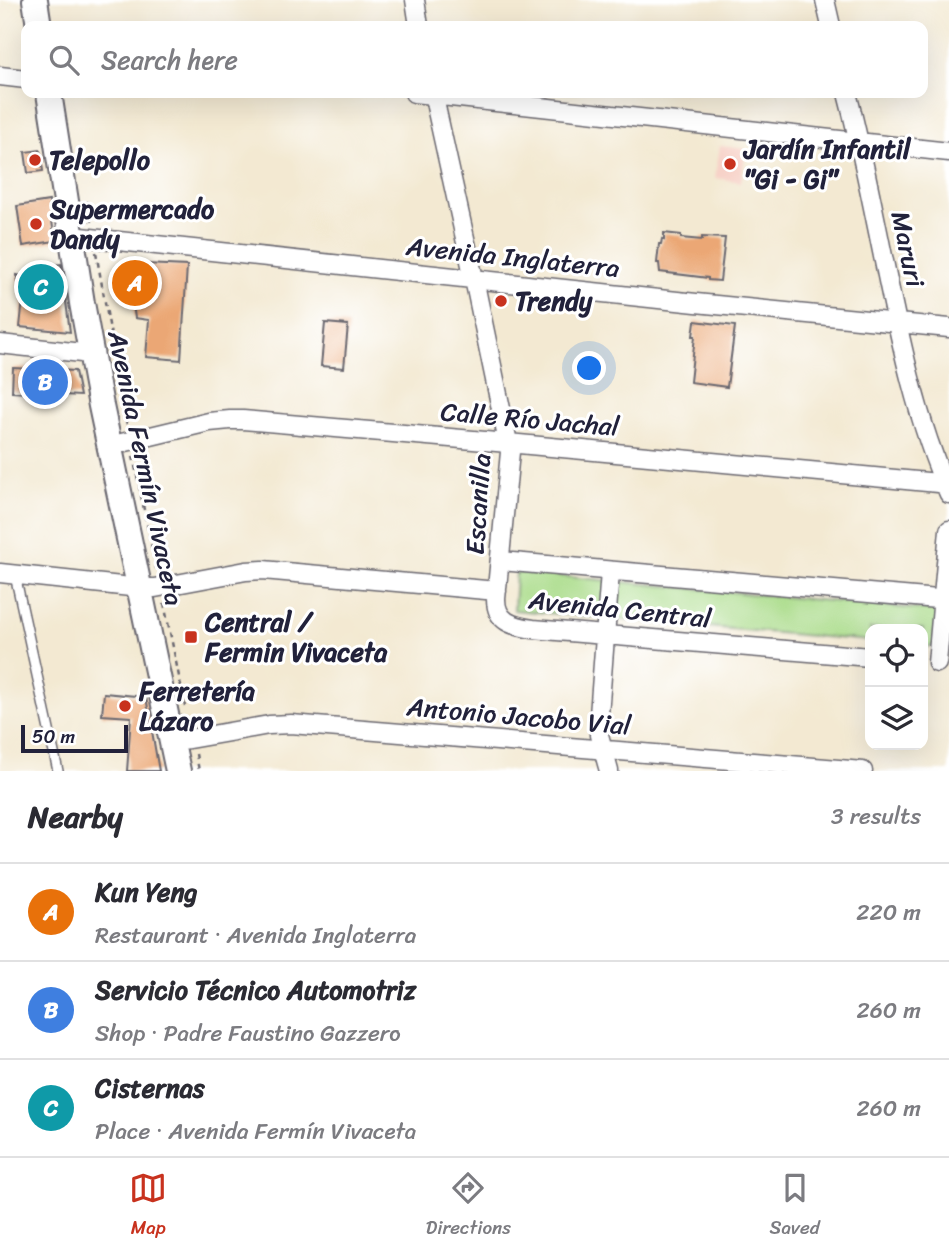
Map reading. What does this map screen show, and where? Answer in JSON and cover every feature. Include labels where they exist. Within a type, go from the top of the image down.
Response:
[{"type":"main road","points":[[35,0],[38,21]]},
{"type":"main road","name":"Avenida Fermín Vivaceta","points":[[50,98],[91,354],[178,771]]},
{"type":"street","points":[[415,0],[418,21]]},
{"type":"street","points":[[825,0],[830,21]]},
{"type":"street","points":[[0,76],[21,78]]},
{"type":"street","name":"Escanilla","points":[[434,98],[508,443],[510,461],[497,591]]},
{"type":"street","points":[[469,98],[949,152]]},
{"type":"street","name":"Maruri","points":[[849,98],[919,413],[948,487]]},
{"type":"street","name":"Avenida Inglaterra","points":[[72,236],[949,328]]},
{"type":"street","points":[[0,344],[91,354]]},
{"type":"street","name":"Calle Río Jachal","points":[[109,446],[209,422],[230,420],[508,443],[948,487]]},
{"type":"street","points":[[936,663],[946,600],[949,530]]},
{"type":"street","name":"Avenida Central","points":[[500,561],[946,600]]},
{"type":"street","name":"Avenida Central","points":[[8,574],[155,589],[263,570],[497,591],[498,613],[516,626],[865,657]]},
{"type":"street","points":[[609,771],[599,735],[599,715],[610,572]]},
{"type":"street","name":"Antonio Jacobo Vial","points":[[172,742],[270,725],[291,724],[863,771]]},
{"type":"lane","points":[[8,574],[58,771]]},
{"type":"shaded area","name":"Jardín Infantil \"Gi - Gi\"","points":[[720,146],[746,149],[741,182],[715,178]]},
{"type":"green space","points":[[516,572],[949,612],[949,648],[928,646],[928,624],[865,624],[865,641],[514,610]]},
{"type":"building","points":[[40,150],[43,171],[28,173],[25,152]]},
{"type":"building","name":"Supermercado Dandy","points":[[49,201],[55,241],[23,246],[17,206]]},
{"type":"building","points":[[664,233],[702,240],[702,237],[725,238],[720,281],[660,272],[657,263],[659,244],[664,240]]},
{"type":"building","points":[[123,263],[187,266],[181,360],[146,357],[149,320],[135,318],[132,298],[121,297],[117,269]]},
{"type":"building","points":[[61,264],[70,332],[20,327],[24,290],[19,289],[17,275],[37,279],[36,267]]},
{"type":"building","points":[[695,321],[735,326],[727,387],[690,382]]},
{"type":"building","points":[[325,323],[348,325],[344,368],[321,366]]},
{"type":"building","points":[[13,368],[75,371],[80,396],[12,392]]},
{"type":"building","points":[[104,693],[146,697],[159,771],[127,771],[131,717],[102,715]]},
{"type":"place","name":"Telepollo","points":[[35,160]]},
{"type":"place","name":"Jardín Infantil \"Gi - Gi\"","points":[[730,164]]},
{"type":"place","name":"Supermercado Dandy","points":[[36,224]]},
{"type":"place","name":"Kun Yeng","points":[[135,283]]},
{"type":"place","name":"Cisternas","points":[[41,287]]},
{"type":"place","name":"Trendy","points":[[501,301]]},
{"type":"place","name":"Servicio Técnico Automotriz","points":[[45,382]]},
{"type":"place","name":"Central / Fermin Vivaceta","points":[[191,637]]},
{"type":"place","name":"Ferretería Lázaro","points":[[125,706]]}]
